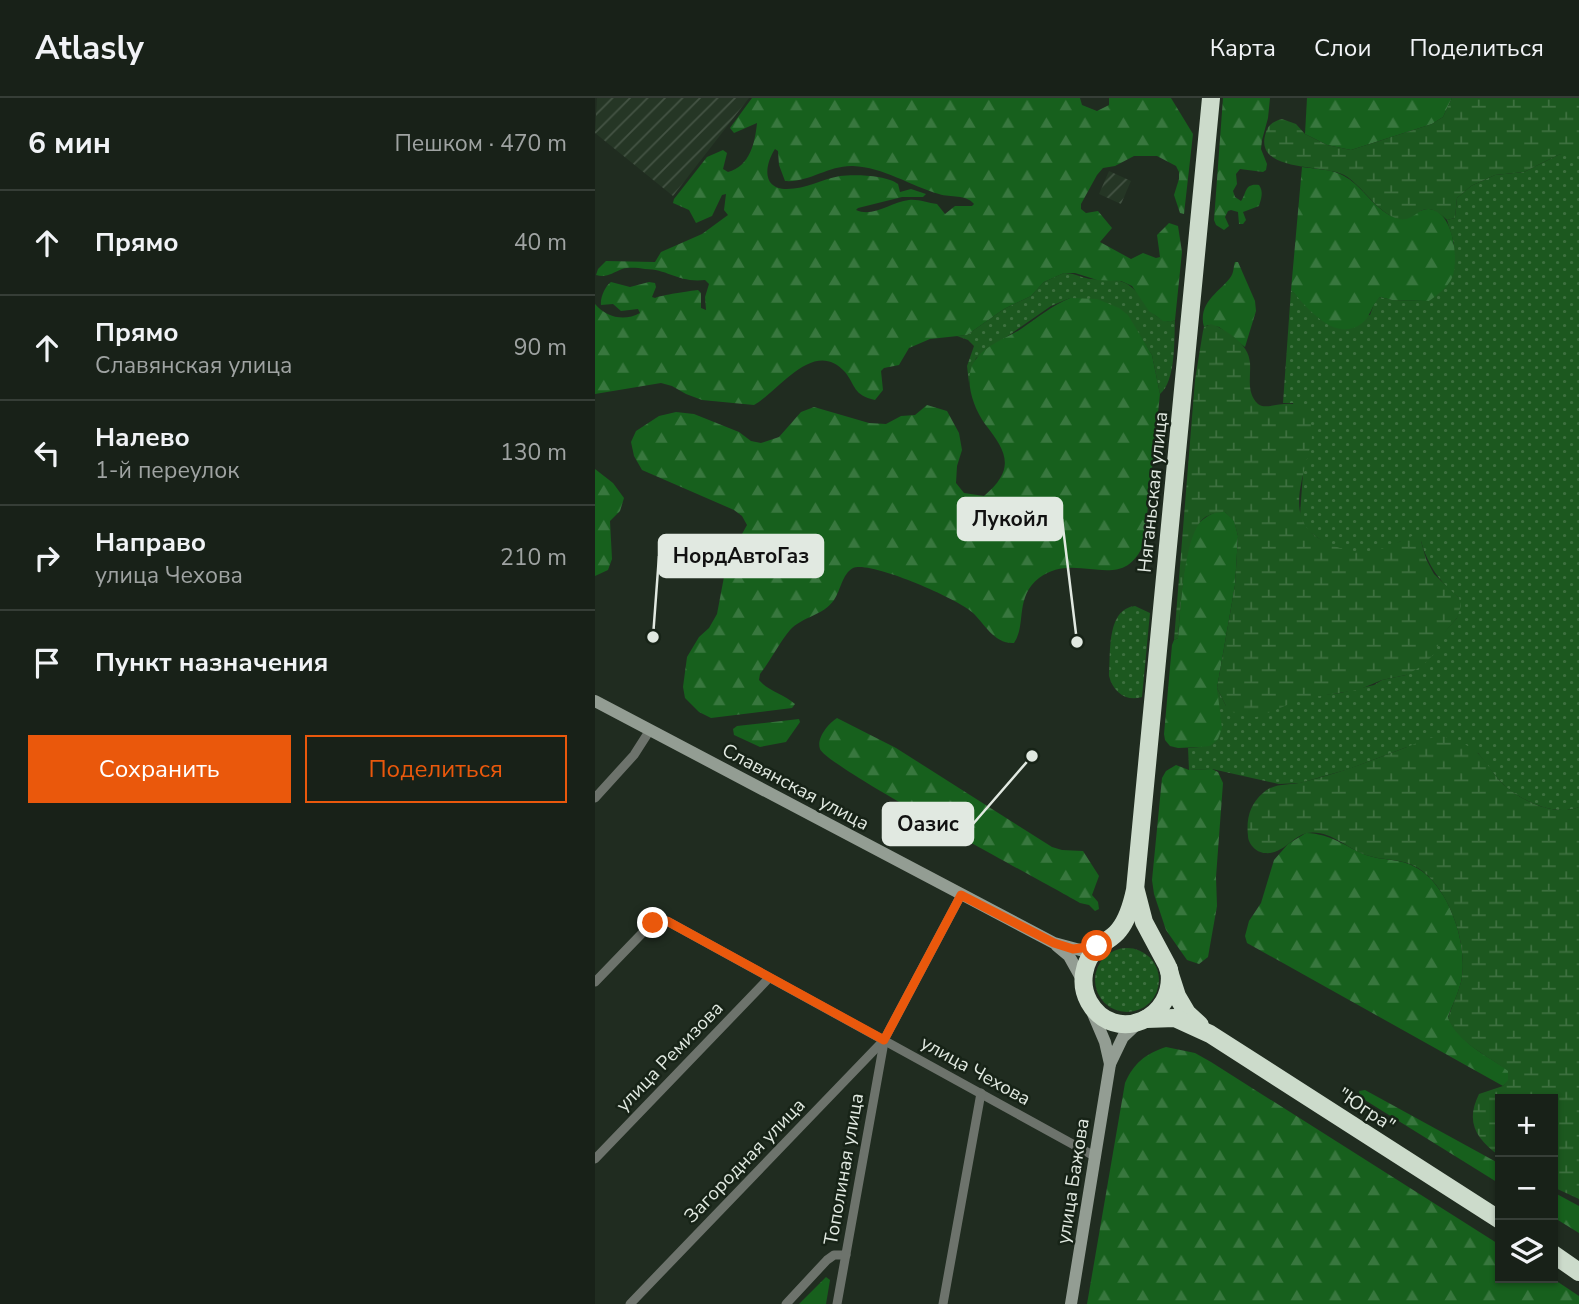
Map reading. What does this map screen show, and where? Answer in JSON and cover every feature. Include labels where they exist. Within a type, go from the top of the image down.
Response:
[{"type":"highway","name":"Няганьская улица","points":[[1135,890],[1210,98]]},
{"type":"highway","points":[[1135,890],[1123,924],[1087,961],[1084,989],[1094,1010],[1108,1020],[1124,1024],[1175,1018],[1210,1034]]},
{"type":"highway","points":[[1135,890],[1144,922],[1169,969],[1182,1005],[1210,1034]]},
{"type":"highway","points":[[1104,943],[1120,937],[1134,938],[1148,943],[1159,952]]},
{"type":"highway","points":[[1143,1020],[1158,1011],[1166,999],[1170,984],[1169,969]]},
{"type":"highway","name":"\"Югра\"","points":[[1210,1034],[1495,1217]]},
{"type":"highway","points":[[1558,1258],[1579,1272]]},
{"type":"street","name":"Славянская улица","points":[[595,701],[1054,943]]},
{"type":"street","points":[[595,798],[634,755],[650,730]]},
{"type":"street","points":[[884,1040],[961,895]]},
{"type":"street","name":"улица Чехова","points":[[595,982],[653,923],[659,919],[667,921],[1096,1157]]},
{"type":"street","points":[[1054,943],[1080,950],[1104,943]]},
{"type":"street","points":[[1054,943],[1069,956],[1105,1041],[1110,1065]]},
{"type":"street","name":"улица Ремизова","points":[[595,1159],[769,978]]},
{"type":"street","points":[[1110,1065],[1123,1037],[1143,1020]]},
{"type":"street","name":"Тополиная улица","points":[[837,1304],[884,1040]]},
{"type":"street","name":"Загородная улица","points":[[630,1304],[884,1040]]},
{"type":"street","name":"улица Бажова","points":[[1071,1304],[1110,1065]]},
{"type":"street","points":[[943,1304],[981,1093]]},
{"type":"street","points":[[786,1304],[834,1255],[846,1255]]},
{"type":"shaded area","points":[[597,98],[749,98],[673,196],[595,133]]},
{"type":"shaded area","points":[[1109,171],[1131,181],[1121,204],[1099,194]]},
{"type":"green space","points":[[752,98],[1080,98],[1082,105],[1097,111],[1109,105],[1109,98],[1171,98],[1193,134],[1184,214],[1180,213],[1174,195],[1179,172],[1176,166],[1157,156],[1134,156],[1115,166],[1103,168],[1081,204],[1081,209],[1086,213],[1098,211],[1112,228],[1100,242],[1131,259],[1143,253],[1160,257],[1157,235],[1169,223],[1178,226],[1182,252],[1175,320],[1163,321],[1149,311],[1132,286],[1121,281],[1097,280],[1075,273],[1064,273],[1044,282],[1031,296],[1004,309],[967,335],[930,339],[909,348],[899,365],[881,371],[883,390],[875,400],[859,393],[845,372],[833,363],[821,360],[797,370],[754,405],[702,400],[661,383],[595,394],[595,304],[616,317],[640,313],[638,309],[621,311],[613,304],[601,305],[603,292],[611,282],[630,287],[655,283],[652,297],[655,298],[698,290],[701,293],[701,308],[706,310],[705,297],[709,284],[705,280],[687,280],[660,271],[633,268],[596,275],[606,261],[655,262],[661,252],[702,234],[728,215],[724,210],[726,194],[722,195],[712,216],[696,223],[689,210],[673,203],[707,157],[723,150],[727,153],[723,169],[728,172],[742,165],[753,146],[757,123],[734,133],[730,128]],"holes":[[[775,149],[778,151],[779,165],[785,181],[802,179],[844,166],[864,167],[886,173],[928,191],[963,197],[974,204],[955,206],[945,214],[937,204],[909,200],[875,211],[862,212],[856,210],[902,197],[923,197],[926,194],[911,189],[900,192],[898,184],[893,181],[862,175],[840,176],[794,189],[779,188],[773,185],[768,175],[769,162]]]},
{"type":"green space","points":[[1223,98],[1270,98],[1261,149],[1267,164],[1266,170],[1263,172],[1240,169],[1236,174],[1237,184],[1233,191],[1235,197],[1241,201],[1248,187],[1259,185],[1262,193],[1259,206],[1243,212],[1246,220],[1243,224],[1239,224],[1238,212],[1228,211],[1225,217],[1229,226],[1224,230],[1216,225],[1214,220]]},
{"type":"green space","points":[[1307,98],[1452,98],[1443,117],[1432,124],[1351,150],[1327,145],[1305,134]]},
{"type":"green space","points":[[1452,98],[1579,98],[1579,152],[1558,155],[1524,172],[1495,175],[1471,186],[1457,198],[1455,218],[1447,220],[1431,209],[1425,209],[1406,219],[1399,219],[1385,212],[1344,175],[1279,161],[1269,154],[1264,145],[1269,127],[1282,119],[1296,124],[1305,134],[1327,145],[1351,150],[1432,124],[1443,117]]},
{"type":"green space","points":[[1579,152],[1579,807],[1570,810],[1549,809],[1518,796],[1502,783],[1478,753],[1407,747],[1349,769],[1300,783],[1279,784],[1212,769],[1189,770],[1188,748],[1200,747],[1221,720],[1217,688],[1226,706],[1340,693],[1374,685],[1382,680],[1406,675],[1457,618],[1459,598],[1435,573],[1421,541],[1401,541],[1385,550],[1370,553],[1347,552],[1325,543],[1303,527],[1300,515],[1303,473],[1293,403],[1283,403],[1291,290],[1321,320],[1370,315],[1375,301],[1380,297],[1429,301],[1452,278],[1454,243],[1447,220],[1455,218],[1457,198],[1471,186],[1495,175],[1524,172],[1558,155]]},
{"type":"green space","points":[[1302,167],[1344,176],[1389,215],[1402,218],[1428,209],[1441,214],[1450,230],[1455,251],[1454,270],[1448,285],[1429,301],[1380,297],[1364,321],[1351,329],[1331,326],[1313,313],[1291,290]]},
{"type":"green space","points":[[1235,262],[1238,262],[1255,301],[1256,311],[1245,347],[1219,327],[1204,327],[1203,319],[1206,305],[1231,276]]},
{"type":"green space","points":[[1064,273],[1125,283],[1157,317],[1171,322],[1175,320],[1172,370],[1160,394],[1152,355],[1140,336],[1070,298],[1051,306],[976,358],[969,383],[967,366],[974,346],[968,340],[957,336],[967,335],[1004,309],[1031,296],[1044,282]]},
{"type":"green space","points":[[1070,298],[1097,299],[1119,308],[1128,315],[1152,355],[1160,394],[1144,543],[1135,559],[1124,567],[1111,570],[1069,568],[1054,570],[1039,578],[1026,594],[1020,628],[1014,643],[995,637],[972,612],[933,590],[877,570],[853,568],[846,574],[829,605],[790,630],[760,674],[759,680],[763,684],[795,704],[792,708],[711,718],[699,712],[685,698],[683,687],[687,657],[717,614],[727,561],[747,525],[742,516],[734,510],[642,470],[634,456],[631,442],[636,431],[659,416],[676,412],[694,414],[739,432],[751,441],[761,443],[779,437],[801,412],[814,407],[869,423],[886,424],[901,416],[915,415],[927,405],[947,411],[959,433],[962,450],[956,483],[964,493],[984,496],[1001,477],[1005,460],[999,443],[973,401],[970,383],[972,366],[980,354],[991,346]]},
{"type":"green space","points":[[1211,324],[1230,334],[1246,350],[1250,363],[1250,390],[1258,404],[1295,404],[1303,408],[1308,416],[1312,435],[1301,483],[1299,508],[1308,529],[1332,545],[1364,552],[1382,549],[1412,536],[1421,541],[1434,574],[1459,598],[1461,606],[1457,618],[1445,632],[1433,655],[1422,666],[1406,675],[1382,680],[1358,690],[1301,699],[1261,716],[1251,718],[1232,712],[1217,688],[1235,585],[1238,536],[1234,521],[1225,512],[1204,518],[1191,540],[1184,575],[1178,638],[1174,640],[1195,380],[1204,327]]},
{"type":"green space","points":[[595,469],[613,483],[624,498],[620,511],[610,521],[612,559],[608,570],[595,576]]},
{"type":"green space","points":[[1216,512],[1225,512],[1234,520],[1238,536],[1235,585],[1217,688],[1222,728],[1218,739],[1210,746],[1178,748],[1170,746],[1164,734],[1172,645],[1178,638],[1183,582],[1191,540],[1199,523]]},
{"type":"green space","points":[[1135,606],[1150,613],[1142,697],[1131,698],[1117,691],[1109,676],[1110,645],[1119,615]]},
{"type":"green space","points":[[837,718],[896,748],[1052,847],[1083,851],[1099,876],[1092,895],[1098,902],[1099,909],[1095,911],[1089,905],[1080,903],[985,850],[832,760],[819,745],[824,731]]},
{"type":"green space","points":[[799,719],[800,722],[786,742],[760,747],[734,735],[733,729],[737,726]]},
{"type":"green space","points":[[1439,735],[1474,750],[1503,784],[1519,796],[1549,809],[1570,810],[1579,807],[1579,1199],[1558,1189],[1558,1094],[1495,1094],[1495,1152],[1475,1129],[1473,1113],[1479,1094],[1503,1086],[1508,1080],[1508,1071],[1466,1042],[1448,1018],[1461,982],[1462,952],[1455,919],[1439,889],[1429,877],[1412,865],[1366,855],[1323,834],[1307,833],[1271,853],[1256,850],[1248,839],[1250,812],[1259,797],[1268,790],[1338,772]]},
{"type":"green space","points":[[1176,765],[1189,770],[1212,769],[1218,772],[1223,783],[1216,877],[1217,906],[1208,957],[1199,964],[1187,960],[1166,930],[1152,880],[1162,778],[1166,771]]},
{"type":"green space","points":[[1306,833],[1331,838],[1372,857],[1411,865],[1429,877],[1439,889],[1454,919],[1462,952],[1461,982],[1448,1017],[1466,1041],[1508,1070],[1509,1080],[1503,1086],[1247,943],[1245,936],[1249,921],[1261,903],[1274,860],[1288,844]]},
{"type":"green space","points":[[1127,948],[1145,954],[1153,962],[1159,980],[1153,998],[1145,1006],[1127,1012],[1109,1006],[1101,998],[1095,980],[1101,962],[1109,954]]},
{"type":"green space","points":[[1166,1047],[1195,1053],[1495,1242],[1495,1283],[1558,1282],[1579,1296],[1579,1304],[1087,1304],[1125,1083],[1141,1060]]},
{"type":"green space","points":[[1365,1090],[1495,1161],[1495,1181],[1360,1097],[1359,1091]]},
{"type":"green space","points":[[1558,1195],[1579,1206],[1579,1233],[1558,1220]]},
{"type":"green space","points":[[826,1277],[830,1280],[826,1304],[799,1304]]},
{"type":"place","name":"НордАвтоГаз","points":[[653,637]]},
{"type":"place","name":"Лукойл","points":[[1077,642]]},
{"type":"place","name":"Оазис","points":[[1032,756]]},
{"type":"route","points":[[653,923],[659,919],[667,921],[884,1040],[961,895],[1054,943],[1073,949],[1097,946]]}]
